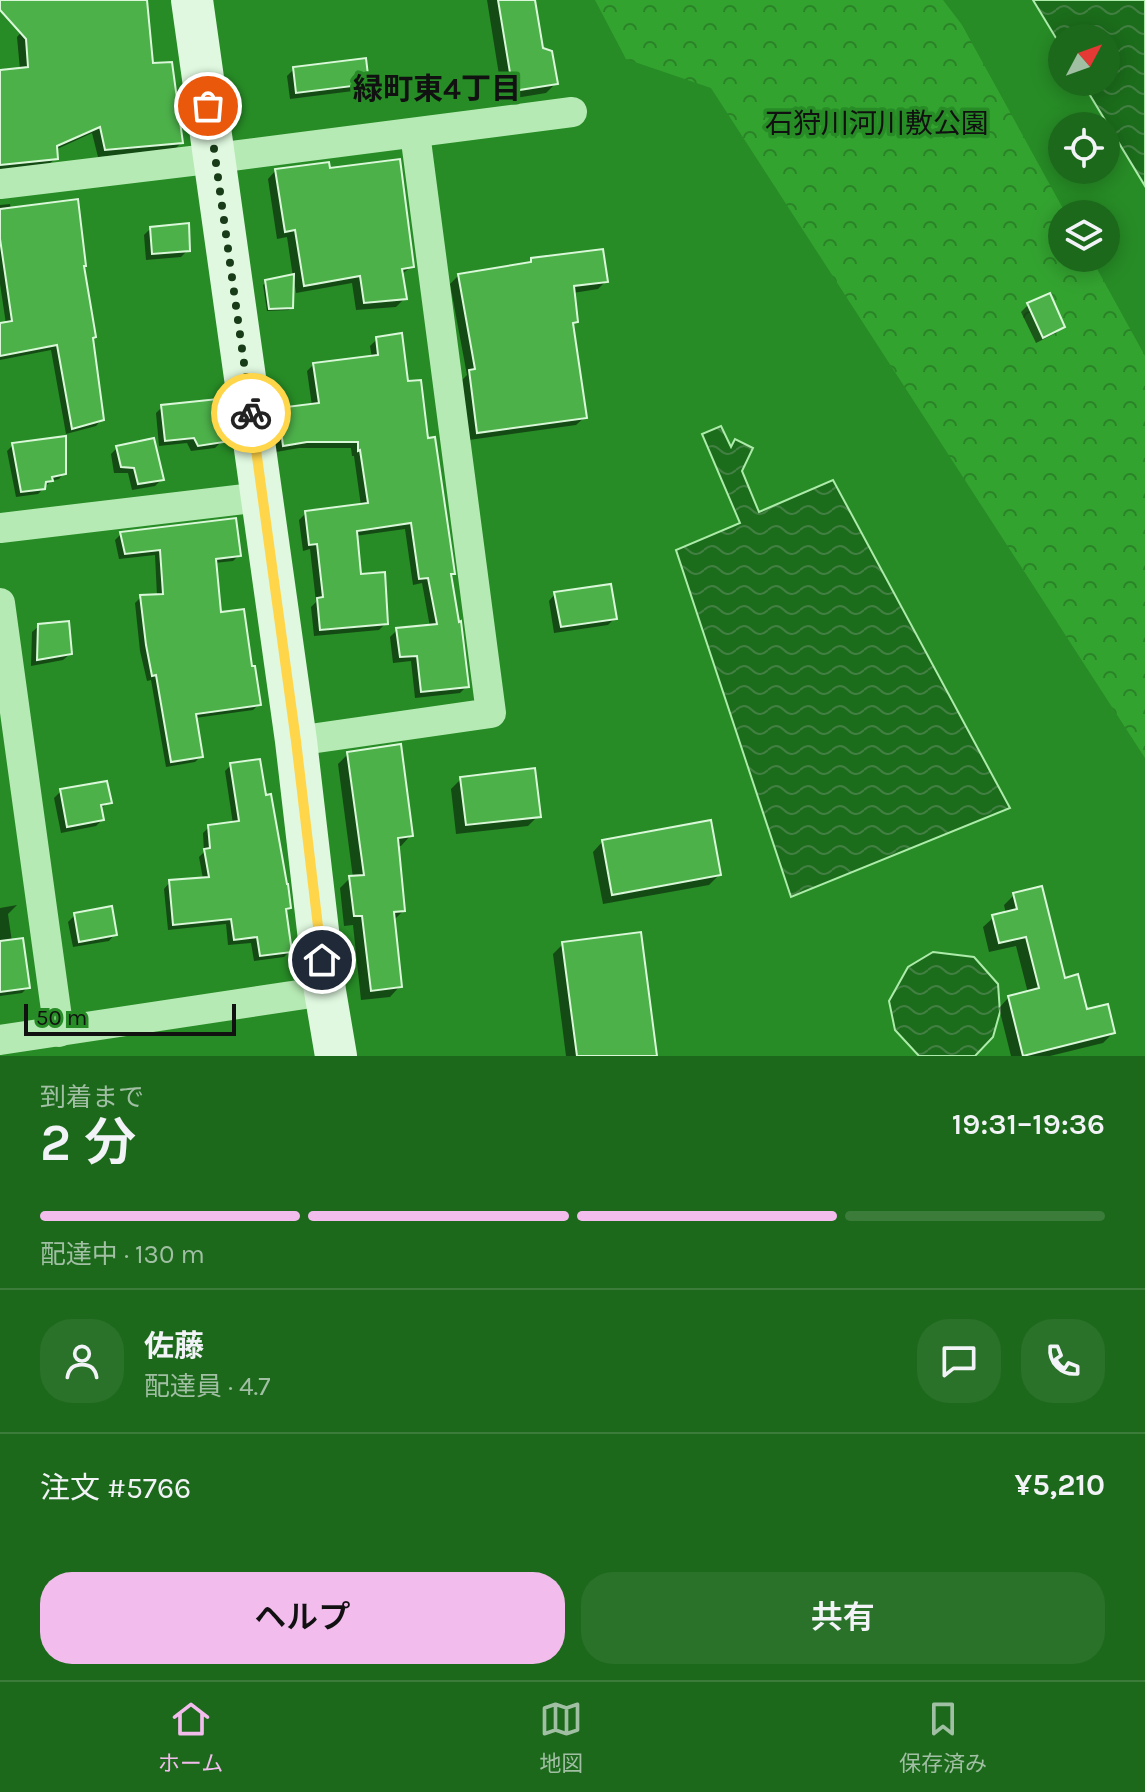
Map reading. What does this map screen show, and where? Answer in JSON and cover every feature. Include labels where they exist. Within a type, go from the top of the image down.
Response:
[{"type":"main road","points":[[192,0],[296,741],[325,991],[336,1056]]},
{"type":"street","points":[[0,184],[572,112]]},
{"type":"street","points":[[296,741],[491,713],[415,133]]},
{"type":"street","points":[[0,528],[262,497]]},
{"type":"street","points":[[0,603],[59,1032]]},
{"type":"street","points":[[0,1040],[325,991]]},
{"type":"green space","name":"石狩川河川敷公園","points":[[595,0],[943,0],[962,25],[1058,200],[1048,200],[1048,272],[1099,272],[1145,356],[1145,758],[711,88],[626,59]]},
{"type":"water","points":[[1033,0],[1145,0],[1145,186],[1120,145],[1120,112],[1100,112],[1090,96],[1120,96],[1120,24],[1048,25]]},
{"type":"water","points":[[721,426],[731,447],[735,439],[753,448],[742,471],[759,512],[833,480],[1010,808],[791,897],[676,550],[740,523],[702,434]]},
{"type":"water","points":[[933,952],[974,957],[998,984],[1000,1012],[993,1037],[975,1056],[919,1056],[895,1030],[889,1001],[908,967]]},
{"type":"building","points":[[0,0],[147,0],[153,63],[172,62],[183,143],[105,150],[100,127],[57,146],[58,159],[0,165],[0,70],[28,67],[26,39],[0,10]]},
{"type":"building","points":[[498,0],[535,0],[543,48],[552,51],[558,84],[513,91]]},
{"type":"building","points":[[366,58],[369,84],[296,93],[293,67]]},
{"type":"building","points":[[400,159],[414,267],[402,269],[407,299],[364,303],[360,276],[304,286],[295,230],[285,232],[275,169],[329,162],[330,168]]},
{"type":"building","points":[[78,199],[104,420],[72,429],[57,345],[0,356],[0,323],[12,321],[0,239],[0,209]]},
{"type":"building","points":[[189,223],[190,251],[152,254],[150,227]]},
{"type":"building","points":[[603,249],[608,282],[574,286],[578,322],[573,323],[587,418],[477,433],[469,370],[475,369],[458,274],[531,262],[531,258]]},
{"type":"building","points":[[294,274],[293,308],[269,309],[265,280]]},
{"type":"building","points":[[1050,293],[1065,327],[1043,338],[1027,303]]},
{"type":"building","points":[[402,333],[408,381],[421,380],[428,438],[435,437],[455,574],[451,574],[461,621],[469,687],[421,692],[417,656],[400,657],[396,628],[437,624],[428,578],[419,579],[411,523],[357,531],[361,574],[385,572],[388,624],[320,630],[317,598],[323,597],[317,544],[309,545],[305,511],[368,503],[360,450],[358,442],[307,442],[283,446],[278,408],[319,403],[313,363],[378,355],[376,337]]},
{"type":"building","points":[[218,399],[224,442],[198,446],[194,438],[165,441],[161,405]]},
{"type":"building","points":[[66,436],[66,474],[52,477],[53,481],[46,482],[45,489],[21,492],[12,443]]},
{"type":"building","points":[[154,438],[164,480],[138,484],[134,468],[121,467],[116,446]]},
{"type":"building","points":[[236,518],[241,556],[216,559],[221,612],[244,609],[261,705],[196,714],[203,757],[171,762],[156,675],[152,676],[146,645],[140,595],[163,594],[160,550],[125,554],[120,532]]},
{"type":"building","points":[[611,584],[617,619],[561,627],[554,592]]},
{"type":"building","points":[[69,621],[72,654],[37,660],[38,624]]},
{"type":"building","points":[[401,744],[413,836],[398,838],[405,911],[394,912],[402,987],[371,991],[362,916],[354,916],[349,876],[364,875],[347,752]]},
{"type":"building","points":[[260,759],[266,795],[271,794],[288,884],[291,908],[286,909],[292,952],[260,956],[257,937],[234,940],[231,919],[173,925],[169,880],[209,877],[204,849],[210,848],[208,825],[239,821],[230,763]]},
{"type":"building","points":[[535,768],[541,817],[466,825],[460,777]]},
{"type":"building","points":[[107,781],[112,803],[101,805],[104,820],[67,827],[60,789]]},
{"type":"building","points":[[711,820],[721,875],[612,895],[602,840]]},
{"type":"building","points":[[1042,886],[1065,978],[1078,974],[1087,1009],[1108,1004],[1115,1033],[1023,1056],[1008,996],[1039,988],[1026,937],[999,943],[992,915],[1017,909],[1013,893]]},
{"type":"building","points":[[112,906],[117,935],[79,942],[74,913]]},
{"type":"building","points":[[641,932],[657,1056],[577,1056],[562,942]]},
{"type":"building","points":[[23,938],[30,988],[0,992],[0,941]]},
{"type":"way so far","points":[[208,106],[251,413]]},
{"type":"district","name":"緑町東4丁目","points":[[437,89]]},
{"type":"route","points":[[251,413],[296,741],[322,960]]}]
